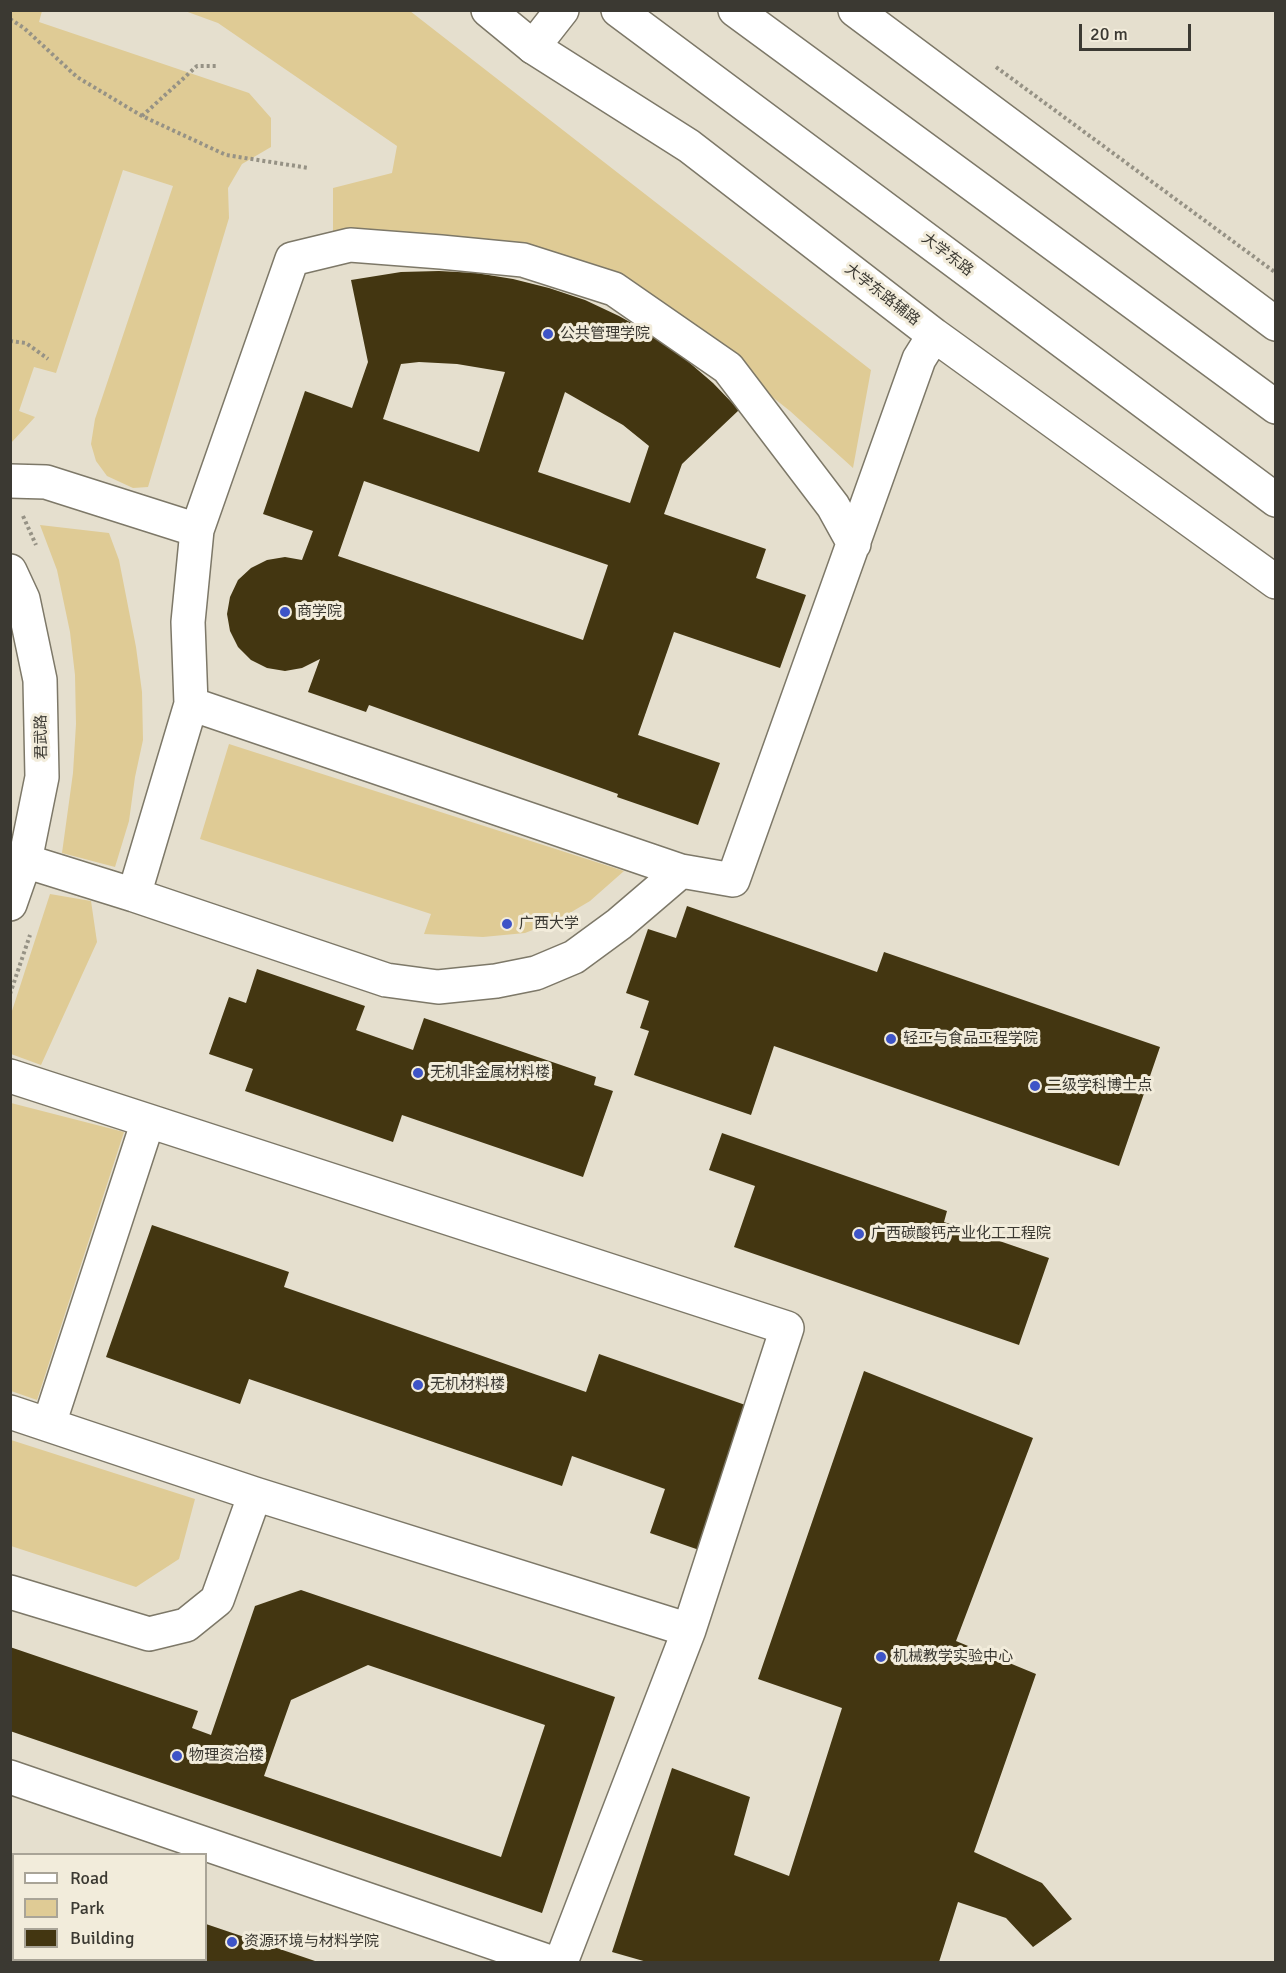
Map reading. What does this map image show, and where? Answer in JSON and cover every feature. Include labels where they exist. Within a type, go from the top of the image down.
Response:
[{"type":"street","name":"大学东路辅路","points":[[488,10],[533,47],[689,146],[934,335],[1275,582]]},
{"type":"street","points":[[533,47],[562,10]]},
{"type":"street","name":"大学东路","points":[[618,10],[1275,500]]},
{"type":"street","points":[[735,10],[1275,407]]},
{"type":"street","points":[[855,10],[1275,324]]},
{"type":"street","points":[[134,895],[191,704],[188,622],[197,530],[292,260],[350,245],[523,260],[614,289],[728,368],[833,506],[854,544]]},
{"type":"street","points":[[191,704],[681,871],[733,880],[919,359],[934,335]]},
{"type":"street","points":[[10,481],[46,482],[197,530]]},
{"type":"street","name":"君武路","points":[[10,571],[23,599],[40,680],[42,777],[25,861],[10,904]]},
{"type":"street","points":[[25,861],[134,895],[386,980],[438,987],[496,981],[536,973],[574,957],[619,924],[681,871]]},
{"type":"street","points":[[10,1076],[787,1328],[689,1630],[561,1962]]},
{"type":"street","points":[[49,1424],[148,1121]]},
{"type":"street","points":[[10,1412],[255,1494],[689,1630]]},
{"type":"street","points":[[10,1592],[148,1634],[186,1625],[218,1600],[255,1494]]},
{"type":"street","points":[[10,1777],[550,1962]]},
{"type":"path","points":[[10,19],[24,28],[77,77],[142,116],[226,155],[309,168]]},
{"type":"path","points":[[987,60],[1275,273]]},
{"type":"path","points":[[142,116],[197,66],[217,66]]},
{"type":"path","points":[[10,341],[26,343],[48,358]]},
{"type":"green space","points":[[11,10],[42,11],[39,22],[249,93],[271,118],[271,147],[242,164],[228,188],[229,218],[148,487],[133,488],[107,476],[96,461],[91,444],[95,419],[173,186],[123,170],[56,373],[34,367],[19,411],[35,417],[11,443]]},
{"type":"green space","points":[[185,11],[410,11],[871,370],[853,468],[790,411],[638,291],[333,233],[333,188],[392,173],[397,146],[218,23]]},
{"type":"green space","points":[[40,525],[109,533],[119,560],[136,647],[142,692],[143,740],[129,821],[115,867],[62,853],[73,773],[76,724],[75,675],[70,632],[57,570]]},
{"type":"green space","points":[[229,744],[624,871],[590,901],[558,920],[525,933],[483,937],[424,934],[431,914],[200,839]]},
{"type":"green space","points":[[50,894],[91,901],[97,942],[41,1065],[11,1054],[11,1014]]},
{"type":"green space","points":[[11,1103],[124,1132],[37,1400],[11,1391]]},
{"type":"green space","points":[[11,1440],[195,1499],[179,1559],[136,1587],[11,1546]]},
{"type":"building","points":[[401,272],[476,273],[513,279],[585,300],[653,335],[713,383],[739,410],[682,464],[664,514],[766,549],[756,578],[806,595],[780,668],[674,632],[638,735],[720,763],[698,825],[369,705],[366,712],[308,692],[320,659],[302,668],[285,671],[267,668],[251,660],[238,647],[230,631],[227,614],[230,597],[238,580],[251,568],[267,560],[285,557],[302,560],[313,531],[263,514],[305,391],[352,408],[368,362],[351,280]],"holes":[[[419,362],[457,364],[505,372],[479,452],[383,419],[401,364]],[[565,392],[623,425],[649,446],[630,503],[538,472]],[[364,481],[608,565],[583,640],[338,556]]]},
{"type":"building","name":"轻工与食品工程学院","points":[[687,906],[877,972],[884,952],[1160,1047],[1119,1166],[774,1046],[751,1115],[634,1075],[649,1031],[640,1028],[649,1001],[626,993],[648,929],[676,938]]},
{"type":"building","name":"无机非金属材料楼","points":[[257,969],[365,1006],[356,1030],[413,1050],[424,1018],[596,1077],[594,1085],[613,1091],[583,1177],[402,1115],[393,1142],[245,1091],[253,1069],[209,1054],[229,997],[246,1003]]},
{"type":"building","name":"广西碳酸钙产业化工工程院","points":[[722,1133],[947,1211],[944,1222],[1049,1258],[1019,1345],[734,1247],[755,1186],[709,1170]]},
{"type":"building","name":"无机材料楼","points":[[152,1225],[289,1272],[284,1287],[586,1392],[599,1354],[754,1408],[705,1552],[650,1533],[665,1489],[572,1456],[562,1486],[249,1379],[240,1404],[106,1357]]},
{"type":"building","name":"机械教学实验中心","points":[[864,1371],[1033,1438],[956,1641],[1036,1674],[974,1852],[1042,1883],[1072,1919],[1033,1947],[1006,1918],[958,1902],[939,1962],[647,1962],[612,1952],[672,1768],[750,1797],[734,1855],[789,1876],[842,1708],[758,1679]]},
{"type":"building","name":"物理资治楼","points":[[301,1590],[615,1697],[542,1913],[10,1731],[10,1647],[198,1711],[192,1728],[211,1735],[255,1606]],"holes":[[[368,1665],[545,1725],[501,1857],[264,1776],[291,1700]]]},
{"type":"building","points":[[10,1858],[12,1858],[12,1961],[18,1961],[10,1962]]},
{"type":"building","name":"资源环境与材料学院","points":[[207,1924],[318,1962],[59,1962],[207,1961]]},
{"type":"place","name":"公共管理学院","points":[[548,334]]},
{"type":"place","name":"商学院","points":[[285,612]]},
{"type":"place","name":"广西大学","points":[[507,924]]},
{"type":"place","name":"轻工与食品工程学院","points":[[891,1039]]},
{"type":"place","name":"无机非金属材料楼","points":[[418,1073]]},
{"type":"place","name":"二级学科博士点","points":[[1035,1086]]},
{"type":"place","name":"广西碳酸钙产业化工工程院","points":[[859,1234]]},
{"type":"place","name":"无机材料楼","points":[[418,1385]]},
{"type":"place","name":"机械教学实验中心","points":[[881,1657]]},
{"type":"place","name":"物理资治楼","points":[[177,1756]]},
{"type":"place","name":"资源环境与材料学院","points":[[232,1942]]}]
